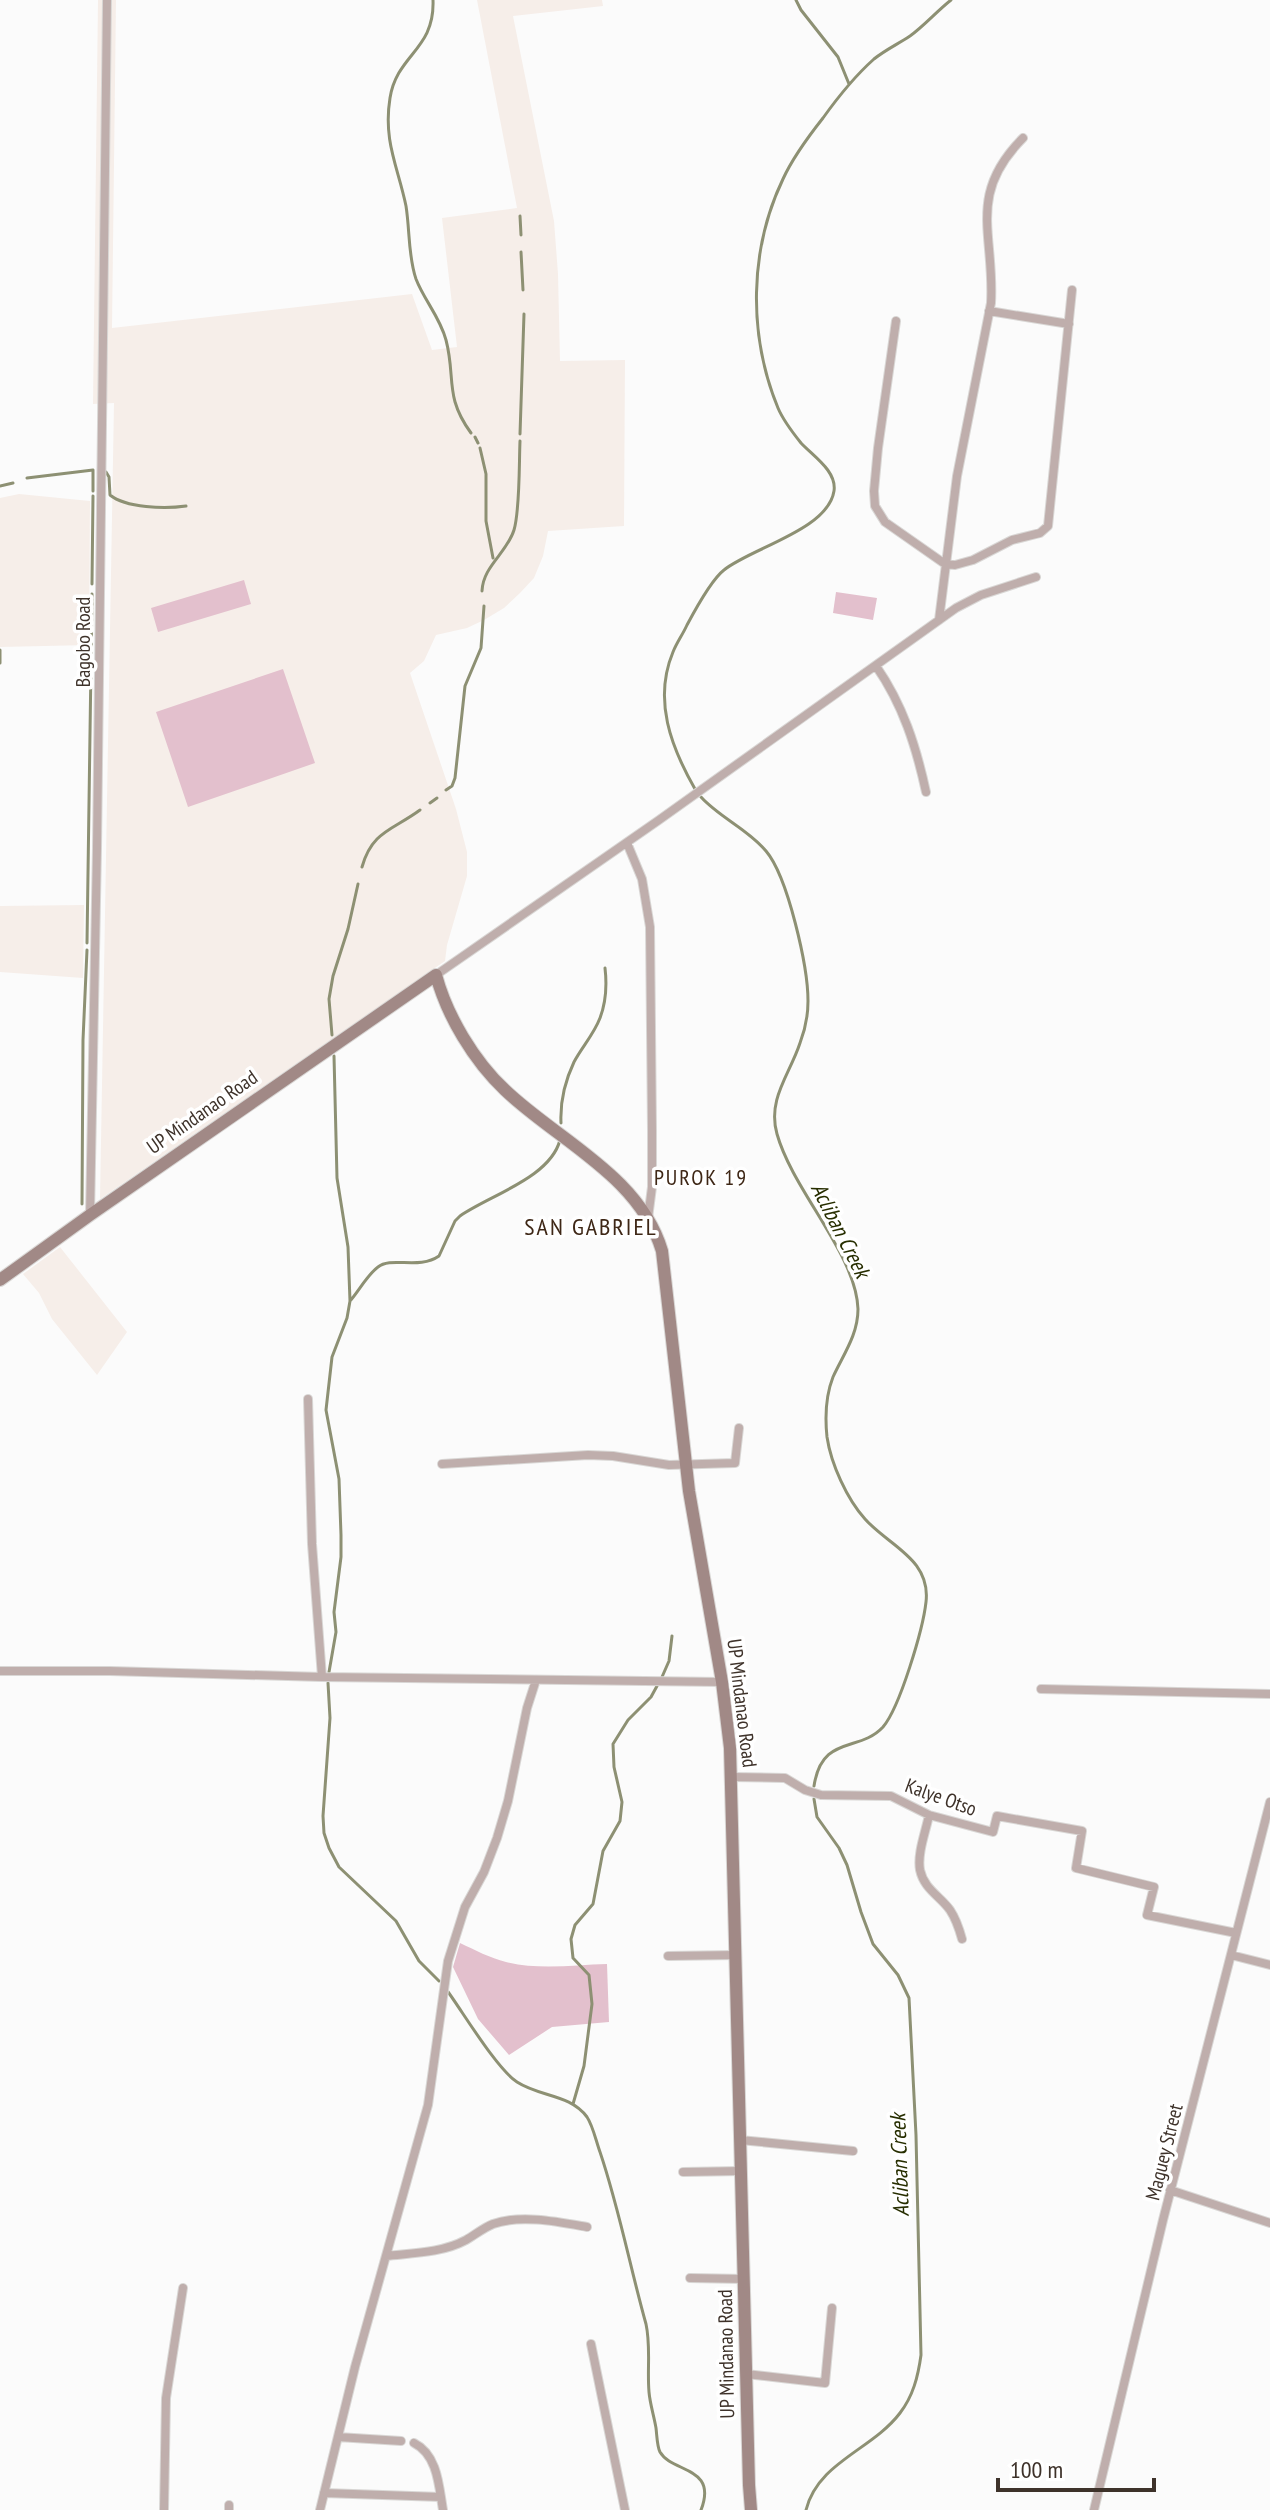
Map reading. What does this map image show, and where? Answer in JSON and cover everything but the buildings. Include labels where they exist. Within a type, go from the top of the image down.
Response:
[{"type":"street","name":"Bagobo Road","points":[[90,1215],[98,834],[107,0]]},
{"type":"street","points":[[939,620],[957,476],[992,287],[986,218],[989,192],[1002,163],[1023,138]]},
{"type":"street","points":[[896,321],[878,448],[875,506],[885,522],[945,564],[955,565],[973,560],[1012,540],[1040,533],[1048,526],[1072,290]]},
{"type":"street","points":[[989,311],[1069,324]]},
{"type":"street","points":[[432,977],[627,843],[939,620],[981,595],[1036,577]]},
{"type":"street","points":[[876,666],[912,732],[926,792]]},
{"type":"street","points":[[627,843],[642,879],[650,927],[652,1187],[648,1218]]},
{"type":"street","name":"UP Mindanao Road","points":[[0,1280],[432,977],[469,1045],[490,1074],[506,1091],[597,1163],[648,1218],[662,1251],[694,1527],[722,1682],[732,1777],[751,2510]]},
{"type":"street","points":[[308,1399],[312,1544],[322,1677]]},
{"type":"street","points":[[442,1464],[601,1455],[654,1464],[735,1463],[739,1428]]},
{"type":"street","points":[[0,1671],[722,1682]]},
{"type":"street","points":[[320,2510],[428,2105],[448,1961],[465,1907],[484,1872],[497,1838],[536,1680]]},
{"type":"street","points":[[1041,1689],[1270,1694]]},
{"type":"street","name":"Kalye Otso","points":[[732,1777],[785,1778],[821,1795],[891,1796],[929,1815],[993,1832],[997,1816],[1082,1831],[1076,1868],[1154,1887],[1147,1915],[1236,1933]]},
{"type":"street","name":"Maguey Street","points":[[1094,2510],[1170,2190],[1270,1802]]},
{"type":"street","points":[[929,1815],[920,1856],[921,1872],[932,1892],[955,1918],[962,1939]]},
{"type":"street","points":[[668,1956],[736,1955]]},
{"type":"street","points":[[1231,1955],[1270,1965]]},
{"type":"street","points":[[740,2140],[853,2151]]},
{"type":"street","points":[[683,2172],[741,2171]]},
{"type":"street","points":[[1170,2190],[1270,2223]]},
{"type":"street","points":[[386,2256],[447,2248],[506,2221],[557,2222],[587,2227]]},
{"type":"street","points":[[690,2278],[744,2279]]},
{"type":"street","points":[[164,2510],[166,2398],[183,2288]]},
{"type":"street","points":[[746,2374],[825,2383],[832,2308]]},
{"type":"street","points":[[591,2344],[625,2510]]},
{"type":"street","points":[[338,2437],[401,2441]]},
{"type":"street","points":[[414,2443],[431,2458],[443,2510]]},
{"type":"street","points":[[324,2493],[441,2497]]},
{"type":"shaded area","points":[[98,0],[116,0],[112,328],[412,294],[432,350],[457,347],[442,218],[517,208],[477,0],[602,0],[603,6],[513,16],[554,221],[560,361],[625,360],[624,526],[548,531],[534,578],[520,593],[504,608],[484,620],[467,628],[436,635],[424,661],[410,673],[456,809],[467,852],[467,876],[445,961],[100,1199],[114,403],[93,404]]},
{"type":"shaded area","points":[[19,494],[90,501],[89,645],[0,647],[0,498]]},
{"type":"shaded area","points":[[244,580],[251,604],[158,632],[151,608]]},
{"type":"shaded area","points":[[836,592],[877,598],[873,620],[833,613]]},
{"type":"shaded area","points":[[283,669],[315,763],[188,807],[156,712]]},
{"type":"shaded area","points":[[84,905],[83,978],[0,972],[0,906]]},
{"type":"shaded area","points":[[60,1247],[127,1332],[97,1375],[52,1319],[39,1293],[23,1274]]},
{"type":"shaded area","points":[[460,1943],[506,1962],[531,1966],[607,1964],[609,2022],[552,2027],[509,2055],[478,2019],[453,1967]]},
{"type":"waterway","points":[[433,0],[428,30],[394,83],[388,128],[406,206],[413,270],[443,332],[457,408],[471,433]]},
{"type":"waterway","points":[[796,0],[838,57],[849,84]]},
{"type":"waterway","name":"Acliban Creek","points":[[695,789],[672,740],[665,705],[667,670],[675,648],[704,596],[724,570],[818,517],[829,505],[834,491],[828,470],[801,443],[780,413],[761,351],[756,293],[764,234],[772,206],[796,155],[860,72],[915,32],[951,0]]},
{"type":"waterway","points":[[520,216],[521,235]]},
{"type":"waterway","points":[[521,252],[523,290]]},
{"type":"waterway","points":[[520,434],[524,314]]},
{"type":"waterway","points":[[475,437],[478,443]]},
{"type":"waterway","points":[[482,591],[486,574],[514,530],[520,441]]},
{"type":"waterway","points":[[480,448],[486,474],[486,521],[493,558]]},
{"type":"waterway","points":[[27,478],[93,470],[93,491]]},
{"type":"waterway","points":[[106,472],[110,495],[126,503],[186,506]]},
{"type":"waterway","points":[[0,486],[13,483]]},
{"type":"waterway","points":[[92,584],[93,496]]},
{"type":"waterway","points":[[87,943],[92,594]]},
{"type":"waterway","points":[[446,790],[455,778],[465,686],[481,648],[484,606]]},
{"type":"waterway","points":[[0,650],[0,663]]},
{"type":"waterway","name":"Acliban Creek","points":[[701,797],[766,851],[789,901],[805,967],[808,1001],[802,1038],[777,1098],[777,1134],[796,1178],[847,1266],[858,1309],[853,1336],[829,1391],[827,1437],[832,1458],[852,1502],[875,1529],[915,1564],[926,1587],[926,1602],[916,1648],[890,1717],[873,1735],[833,1751],[825,1758],[814,1786]]},
{"type":"waterway","points":[[430,803],[437,798]]},
{"type":"waterway","points":[[362,867],[378,838],[420,810]]},
{"type":"waterway","points":[[332,1035],[329,999],[358,884]]},
{"type":"waterway","points":[[82,1204],[87,950]]},
{"type":"waterway","points":[[561,1123],[562,1099],[568,1077],[602,1012],[606,993],[605,968]]},
{"type":"waterway","points":[[329,1672],[336,1632],[334,1612],[341,1535],[339,1479],[326,1410],[332,1357],[350,1301],[348,1247],[337,1178],[334,1056]]},
{"type":"waterway","points":[[350,1301],[378,1267],[390,1263],[423,1262],[439,1256],[460,1216],[532,1175],[554,1153],[560,1140]]},
{"type":"waterway","points":[[662,1677],[669,1661],[672,1636]]},
{"type":"waterway","points":[[328,1683],[330,1718],[323,1816],[329,1848],[339,1867],[396,1921],[419,1961],[439,1981]]},
{"type":"waterway","points":[[573,2104],[584,2066],[592,2004],[589,1975],[573,1958],[571,1939],[575,1925],[593,1904],[603,1851],[620,1821],[622,1802],[614,1767],[613,1744],[628,1720],[651,1697],[657,1686]]},
{"type":"waterway","name":"Acliban Creek","points":[[806,2510],[822,2480],[900,2413],[914,2386],[921,2355],[909,1998],[898,1975],[873,1944],[847,1865],[817,1817],[814,1799]]},
{"type":"waterway","points":[[446,1989],[509,2075],[526,2087],[572,2104],[589,2121],[613,2194],[646,2324],[649,2392],[659,2450],[666,2459],[699,2478],[705,2496],[701,2510]]},
{"type":"district","name":"PUROK 19","points":[[701,1177]]},
{"type":"district","name":"SAN GABRIEL","points":[[591,1227]]}]
